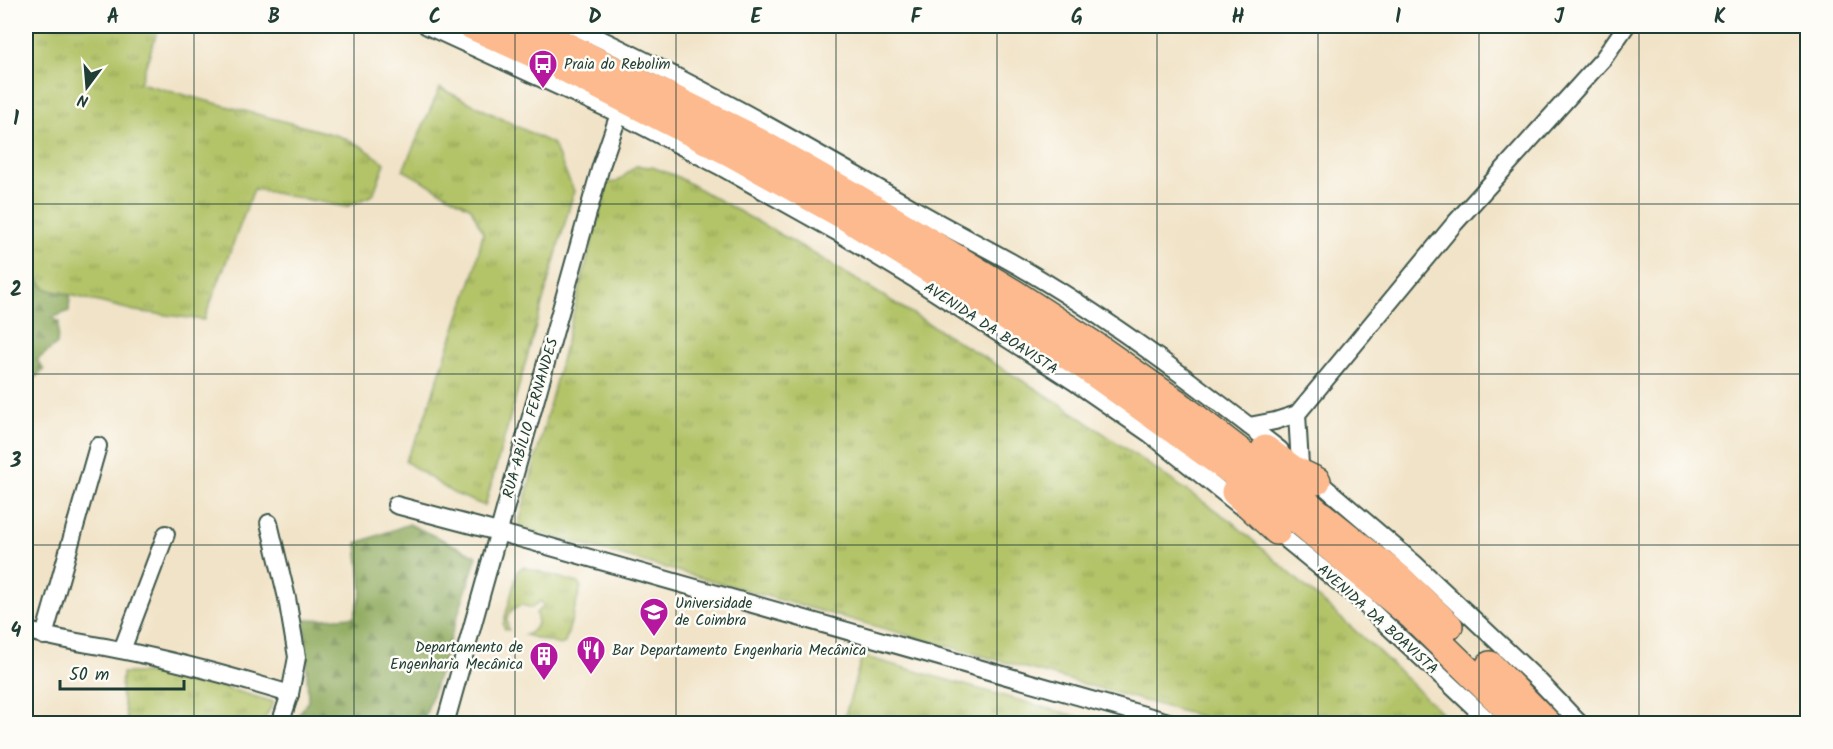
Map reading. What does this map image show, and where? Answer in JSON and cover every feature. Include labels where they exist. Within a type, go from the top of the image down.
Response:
[{"type":"highway","name":"AVENIDA DA BOAVISTA","points":[[472,26],[577,74],[731,153],[846,217],[1084,366],[1168,411],[1413,617],[1523,723]]},
{"type":"highway","name":"AVENIDA DA BOAVISTA","points":[[526,26],[743,133],[857,198],[1017,295],[1168,411],[1398,577],[1524,697],[1548,723]]},
{"type":"highway","points":[[1168,411],[1229,423],[1294,470],[1308,473]]},
{"type":"highway","points":[[1168,411],[1183,448],[1277,531]]},
{"type":"street","name":"AVENIDA DA BOAVISTA","points":[[427,26],[619,114],[723,168],[837,232],[985,323],[1150,434],[1247,512],[1277,531],[1359,599],[1492,723]]},
{"type":"street","points":[[573,26],[752,117],[948,229],[1032,273],[1113,325],[1190,379],[1308,473],[1414,562],[1580,723]]},
{"type":"street","points":[[1249,426],[1297,414],[1455,223],[1603,59],[1626,26]]},
{"type":"street","name":"RUA ABÍLIO FERNANDES","points":[[445,723],[602,166],[619,114]]},
{"type":"street","points":[[1297,414],[1308,473]]},
{"type":"street","points":[[44,636],[98,446]]},
{"type":"street","points":[[396,504],[1176,723]]},
{"type":"street","points":[[269,523],[297,657],[290,694],[280,723]]},
{"type":"street","points":[[122,650],[166,534]]},
{"type":"street","points":[[26,630],[44,636],[122,650],[230,676],[290,694]]},
{"type":"green space","points":[[26,26],[159,26],[140,83],[339,136],[361,146],[385,163],[373,195],[346,207],[254,189],[204,320],[135,311],[46,289],[26,266]]},
{"type":"green space","points":[[440,88],[553,144],[574,191],[485,506],[453,493],[405,461],[420,431],[474,273],[483,233],[471,208],[403,170]]},
{"type":"green space","points":[[636,166],[652,167],[676,176],[801,246],[1059,403],[1231,521],[1377,650],[1452,723],[1224,723],[518,527],[607,183],[617,182]]},
{"type":"green space","points":[[26,266],[46,289],[70,295],[69,311],[52,318],[59,322],[57,344],[37,360],[44,370],[33,379],[26,372]]},
{"type":"green space","points":[[409,524],[477,556],[423,723],[293,723],[308,701],[305,620],[354,617],[362,591],[357,543]]},
{"type":"green space","points":[[523,567],[578,583],[581,587],[565,643],[560,645],[525,635],[536,627],[536,613],[544,606],[540,601],[532,608],[522,605],[514,609],[507,617],[509,630],[505,629],[503,625],[518,570]]},
{"type":"green space","points":[[862,656],[1100,723],[843,723]]},
{"type":"green space","points":[[122,673],[187,677],[274,702],[262,723],[128,723],[121,693]]},
{"type":"place","name":"Praia do Rebolim","points":[[543,90]]},
{"type":"place","name":"Universidade de Coimbra","points":[[654,638]]},
{"type":"place","name":"Bar Departamento Engenharia Mecânica","points":[[591,676]]},
{"type":"place","name":"Departamento de Engenharia Mecânica","points":[[544,682]]}]
